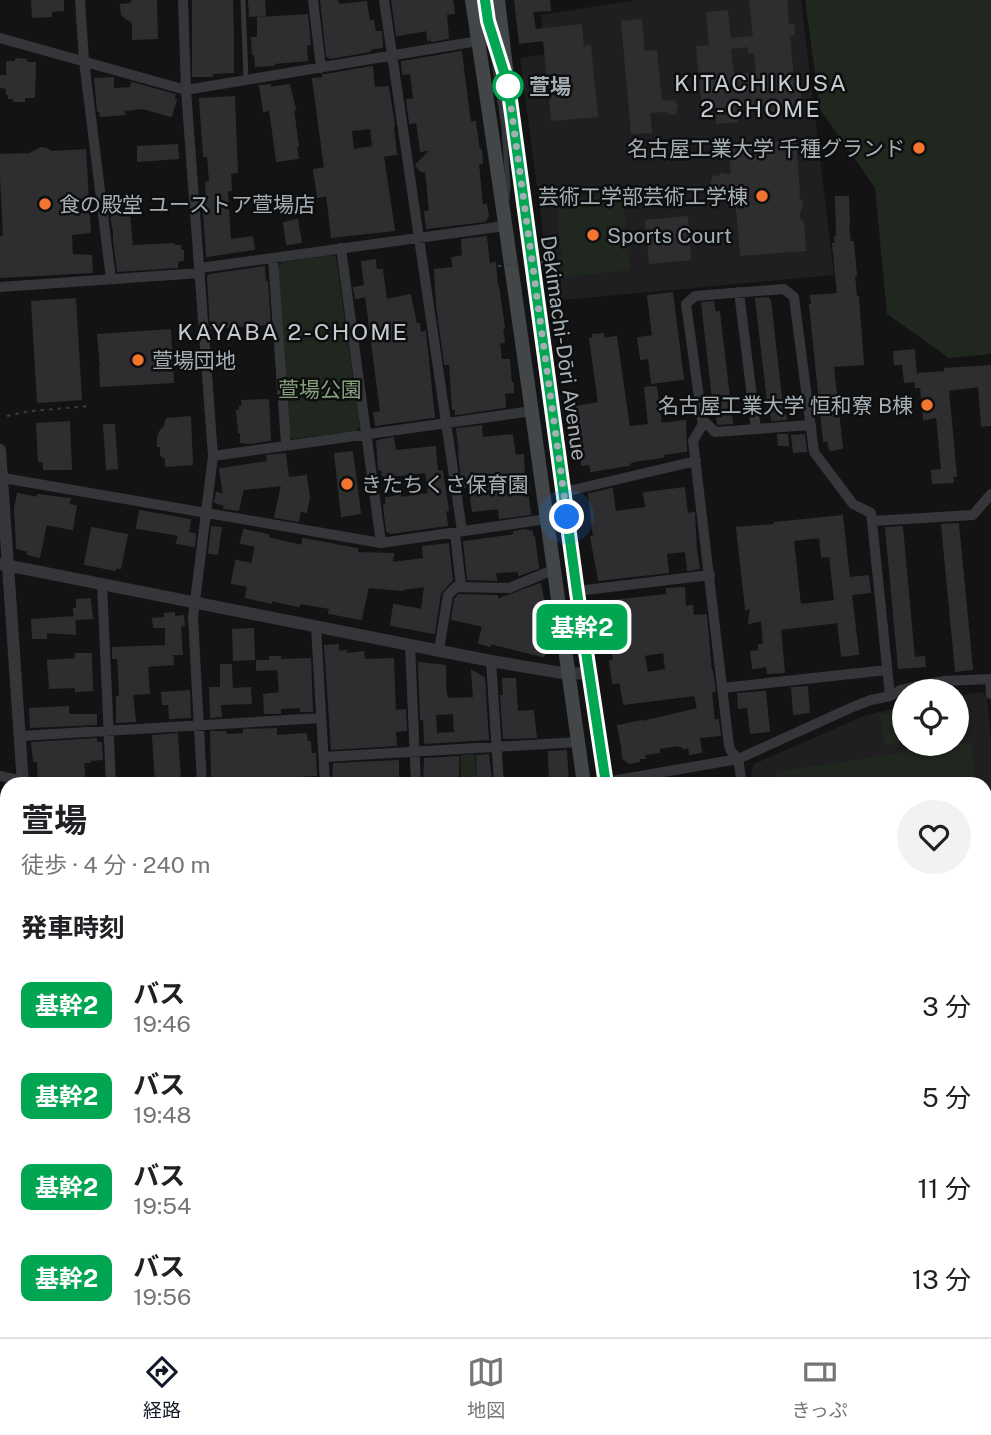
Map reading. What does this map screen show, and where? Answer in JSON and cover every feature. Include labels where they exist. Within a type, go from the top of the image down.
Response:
[{"type":"main road","name":"Dekimachi-Dōri Avenue","points":[[473,0],[508,85],[577,592],[605,777]]},
{"type":"main road","name":"Dekimachi-Dōri Avenue","points":[[498,0],[491,39],[505,226],[583,777]]},
{"type":"street","points":[[80,0],[83,61],[111,279]]},
{"type":"street","points":[[183,0],[213,456],[193,617],[202,777]]},
{"type":"street","points":[[313,0],[321,68]]},
{"type":"street","points":[[384,0],[445,424],[458,532],[461,587]]},
{"type":"street","points":[[0,38],[187,90],[491,39]]},
{"type":"street","points":[[0,287],[200,271],[273,258],[505,226]]},
{"type":"street","points":[[341,248],[381,543]]},
{"type":"street","points":[[273,258],[286,445]]},
{"type":"street","points":[[811,425],[715,432],[704,422],[686,304],[695,296],[784,289],[794,297],[811,425],[814,452],[853,504],[871,513],[890,696]]},
{"type":"street","points":[[739,292],[756,429]]},
{"type":"street","points":[[213,456],[532,411]]},
{"type":"street","points":[[704,422],[693,442],[729,746],[738,759],[741,777]]},
{"type":"street","points":[[0,450],[4,565],[23,777]]},
{"type":"street","points":[[564,492],[696,461]]},
{"type":"street","points":[[3,478],[381,543],[547,519]]},
{"type":"street","points":[[872,521],[973,515],[991,494]]},
{"type":"street","points":[[4,565],[491,661],[568,674],[589,673]]},
{"type":"street","points":[[439,650],[448,595],[456,587],[509,588],[553,570]]},
{"type":"street","points":[[577,592],[710,575]]},
{"type":"street","points":[[102,584],[111,777]]},
{"type":"street","points":[[316,626],[325,777]]},
{"type":"street","points":[[410,644],[416,777]]},
{"type":"street","points":[[491,661],[499,777]]},
{"type":"street","points":[[722,688],[887,670]]},
{"type":"street","points":[[639,777],[738,759],[855,706],[901,690],[944,681],[990,679],[991,694]]},
{"type":"street","points":[[20,736],[321,718]]},
{"type":"street","points":[[324,757],[578,742]]},
{"type":"lane","points":[[243,0],[246,80]]},
{"type":"lane","points":[[485,0],[491,39]]},
{"type":"path","points":[[498,266],[543,262]]},
{"type":"path","points":[[7,416],[89,406]]},
{"type":"shaded area","points":[[636,0],[801,0],[834,275],[552,301],[520,58],[545,54],[541,15]]},
{"type":"shaded area","points":[[980,692],[987,695],[991,777],[752,777],[754,764],[866,715],[892,709],[892,756],[969,756],[969,694]]},
{"type":"green space","name":"名古屋工業大学 千種グランド","points":[[805,0],[991,0],[991,354],[949,358],[887,314],[875,188],[820,109]]},
{"type":"green space","name":"Sports Court","points":[[623,194],[630,270],[564,277],[556,200]]},
{"type":"green space","name":"萱場公園","points":[[336,256],[360,427],[356,431],[293,439],[290,436],[278,268],[282,262]]},
{"type":"green space","points":[[892,712],[892,745],[885,746],[880,714]]},
{"type":"green space","points":[[971,742],[975,777],[777,777],[776,772],[892,754],[969,756]]},
{"type":"green space","points":[[475,754],[477,777],[461,777],[460,755]]},
{"type":"building","points":[[32,0],[63,0],[63,10],[51,11],[51,16],[33,17]]},
{"type":"building","points":[[132,0],[156,0],[157,38],[133,39],[133,23],[122,15],[121,5],[132,4]]},
{"type":"building","points":[[193,0],[232,0],[233,72],[193,76]]},
{"type":"building","points":[[264,0],[265,15],[250,16],[249,1]]},
{"type":"building","points":[[321,0],[337,0],[338,5],[366,2],[369,21],[373,21],[375,32],[381,32],[382,47],[331,58],[327,56]]},
{"type":"building","points":[[392,0],[452,0],[454,13],[446,14],[448,38],[428,40],[427,30],[397,35]]},
{"type":"building","points":[[515,0],[549,0],[550,10],[532,11],[535,30],[581,25],[583,47],[590,46],[597,116],[552,120],[544,40],[520,43]]},
{"type":"building","points":[[750,0],[786,0],[788,25],[793,25],[794,34],[789,35],[793,79],[799,79],[801,108],[760,112],[760,106],[736,108],[737,121],[717,123],[716,107],[703,108],[697,47],[710,46],[707,13],[727,11],[730,39],[754,37]],"holes":[[[748,46],[749,52],[755,52],[757,73],[733,75],[730,48]]]},
{"type":"building","points":[[307,15],[310,44],[306,45],[307,60],[256,66],[252,38],[258,38],[258,18]]},
{"type":"building","points":[[641,20],[644,52],[656,51],[661,102],[674,101],[677,105],[675,113],[649,112],[651,132],[632,133],[622,22]]},
{"type":"building","points":[[461,52],[470,123],[475,122],[479,151],[481,150],[482,163],[478,163],[482,205],[486,205],[488,216],[485,221],[427,228],[425,212],[430,211],[426,171],[421,171],[416,165],[432,149],[421,151],[417,122],[410,123],[407,100],[414,99],[411,73],[403,74],[402,62]]},
{"type":"building","points":[[16,59],[35,63],[34,97],[24,97],[24,101],[14,101],[14,98],[9,98],[7,88],[0,87],[0,76],[7,76],[7,62],[16,62]]},
{"type":"building","points":[[372,67],[374,88],[388,87],[394,125],[396,154],[383,156],[394,230],[332,237],[327,195],[318,197],[314,170],[325,168],[313,79]],"holes":[[[371,128],[373,147],[353,150],[351,130]]]},
{"type":"building","points":[[113,78],[113,89],[131,88],[132,83],[175,95],[171,116],[143,108],[123,110],[124,114],[101,116],[98,111],[95,79]]},
{"type":"building","points":[[270,85],[270,88],[289,85],[295,109],[298,158],[277,161],[270,110],[264,111],[260,86]]},
{"type":"building","points":[[234,97],[237,172],[230,173],[231,190],[227,191],[230,240],[252,237],[254,249],[207,256],[203,200],[207,199],[206,183],[210,182],[208,156],[204,156],[200,99]]},
{"type":"building","name":"芸術工学部芸術工学棟","points":[[795,141],[798,199],[802,202],[798,218],[803,222],[805,250],[741,255],[736,199],[717,193],[718,188],[711,186],[713,176],[732,176],[730,146]]},
{"type":"building","points":[[177,145],[178,158],[138,161],[138,147]]},
{"type":"building","name":"食の殿堂 ユーストア萱場店","points":[[41,148],[52,152],[85,150],[90,232],[71,234],[72,255],[91,256],[92,272],[1,277],[0,237],[4,237],[0,155],[30,154]]},
{"type":"building","points":[[836,197],[848,197],[848,224],[850,242],[853,242],[863,364],[833,366],[842,448],[830,450],[828,440],[824,441],[810,305],[811,296],[838,294],[833,244],[836,244],[837,236]]},
{"type":"building","points":[[129,212],[132,246],[180,246],[183,260],[177,261],[177,267],[118,271],[111,213]]},
{"type":"building","points":[[687,217],[690,259],[650,263],[646,221]]},
{"type":"building","points":[[297,220],[301,242],[287,244],[284,223]]},
{"type":"building","points":[[486,237],[489,264],[495,263],[504,328],[504,342],[499,343],[501,360],[509,360],[513,392],[504,393],[505,407],[456,414],[456,408],[453,409],[450,364],[445,364],[435,270],[454,268],[452,258],[463,256],[462,240]]},
{"type":"building","points":[[375,260],[376,270],[382,270],[386,300],[410,295],[416,324],[419,324],[420,333],[425,332],[434,417],[376,425],[374,413],[381,412],[366,296],[356,298],[354,288],[365,286],[362,262]]},
{"type":"building","points":[[264,267],[270,324],[211,328],[208,277]]},
{"type":"building","points":[[672,293],[683,379],[652,383],[649,358],[641,359],[638,338],[653,336],[648,296]]},
{"type":"building","points":[[768,298],[783,415],[785,414],[786,419],[772,420],[769,410],[756,299]]},
{"type":"building","points":[[75,299],[81,399],[38,402],[32,302]]},
{"type":"building","points":[[713,302],[715,313],[719,312],[732,423],[718,424],[715,416],[702,303]]},
{"type":"building","name":"萱場団地","points":[[170,330],[173,382],[101,386],[98,335]]},
{"type":"building","points":[[603,334],[604,339],[616,337],[629,427],[649,425],[645,388],[656,387],[661,424],[685,421],[686,451],[591,471],[590,464],[582,465],[574,407],[599,403],[590,339],[593,335]]},
{"type":"building","points":[[914,350],[916,374],[991,366],[991,425],[982,426],[979,386],[948,390],[956,476],[952,476],[953,482],[933,483],[932,471],[942,470],[937,417],[924,419],[921,387],[916,387],[916,381],[905,382],[903,364],[895,364],[894,352]]},
{"type":"building","points":[[268,400],[270,440],[241,442],[237,411],[243,406],[242,401]]},
{"type":"building","points":[[190,417],[192,464],[166,466],[166,459],[161,455],[161,446],[158,446],[161,430],[167,419]]},
{"type":"building","points":[[69,422],[71,469],[44,469],[44,462],[39,461],[37,424]]},
{"type":"building","points":[[104,425],[114,425],[117,468],[107,469]]},
{"type":"building","points":[[481,426],[482,438],[512,435],[515,456],[523,455],[524,480],[528,479],[530,514],[500,518],[499,508],[473,511],[469,486],[463,487],[457,429]]},
{"type":"building","points":[[778,435],[787,435],[788,445],[779,445]]},
{"type":"building","points":[[804,435],[806,451],[794,452],[792,436]]},
{"type":"building","points":[[393,438],[395,451],[435,447],[437,472],[442,471],[448,510],[445,511],[447,525],[391,533],[387,531],[384,506],[386,498],[429,494],[426,472],[383,477],[382,469],[379,469],[377,441]]},
{"type":"building","name":"きたちくさ保育園","points":[[352,452],[360,513],[342,516],[335,454]]},
{"type":"building","points":[[285,454],[288,478],[306,476],[309,498],[306,512],[300,510],[298,521],[275,517],[282,485],[243,489],[238,510],[224,508],[225,505],[215,502],[217,493],[224,495],[220,469],[268,462],[267,456]]},
{"type":"building","points":[[684,488],[687,514],[694,513],[699,568],[688,570],[686,551],[666,553],[668,572],[599,580],[591,537],[594,537],[589,494],[612,489],[615,512],[646,508],[644,493]]},
{"type":"building","points":[[18,494],[37,498],[38,495],[70,499],[68,505],[76,506],[72,529],[46,524],[39,557],[17,548],[15,508]]},
{"type":"building","points":[[140,511],[190,520],[188,533],[195,534],[194,546],[177,543],[179,535],[137,528]]},
{"type":"building","points":[[842,516],[849,578],[868,576],[870,592],[851,594],[858,654],[842,656],[838,622],[780,629],[784,672],[768,673],[767,666],[753,668],[751,652],[759,651],[759,645],[764,644],[762,620],[749,623],[751,608],[746,609],[737,528]],"holes":[[[820,537],[822,557],[830,556],[835,601],[800,605],[793,540]]]},
{"type":"building","points":[[958,524],[972,669],[956,671],[942,525]]},
{"type":"building","points":[[212,527],[221,528],[217,554],[209,553]]},
{"type":"building","points":[[902,527],[914,658],[924,657],[925,666],[899,668],[886,528]]},
{"type":"building","points":[[92,528],[127,535],[120,568],[115,567],[115,570],[85,564]]},
{"type":"building","points":[[244,530],[302,546],[303,539],[357,549],[357,553],[393,554],[392,563],[424,559],[423,547],[448,544],[452,580],[440,593],[434,633],[391,625],[394,605],[422,610],[425,586],[402,590],[368,587],[361,619],[329,613],[330,608],[300,603],[299,606],[271,600],[271,603],[246,597],[248,586],[232,583],[236,561],[252,564],[256,546],[241,543]]},
{"type":"building","points":[[514,532],[532,532],[532,538],[534,537],[538,568],[519,575],[519,571],[495,572],[496,580],[468,579],[464,542],[515,535]]},
{"type":"building","points":[[540,584],[545,608],[534,608],[538,630],[548,629],[549,648],[543,656],[490,643],[490,646],[479,643],[483,626],[452,619],[455,599],[459,595],[497,596],[497,600]]},
{"type":"building","points":[[684,588],[685,607],[692,606],[693,616],[706,615],[715,691],[711,692],[714,721],[718,720],[720,735],[699,737],[701,752],[690,754],[689,747],[678,745],[659,748],[659,752],[644,754],[645,758],[629,763],[623,758],[618,726],[698,709],[695,695],[624,704],[620,682],[613,683],[610,661],[614,661],[611,642],[609,643],[607,638],[603,602],[667,595],[667,589]],"holes":[[[664,652],[666,670],[647,673],[644,655]]]},
{"type":"building","points":[[90,599],[92,618],[75,619],[77,600]]},
{"type":"building","points":[[174,613],[174,617],[183,616],[184,625],[180,626],[182,654],[172,654],[173,664],[147,666],[149,693],[132,694],[135,721],[117,722],[119,674],[118,658],[113,658],[113,648],[166,646],[166,627],[154,627],[153,619],[165,618],[165,614]]},
{"type":"building","points":[[74,617],[75,634],[46,632],[46,638],[33,638],[32,620]]},
{"type":"building","points":[[253,629],[254,659],[234,660],[233,630]]},
{"type":"building","points":[[338,645],[338,652],[363,652],[364,660],[393,659],[395,711],[405,710],[406,730],[395,731],[396,745],[332,749],[325,646]]},
{"type":"building","points":[[76,654],[91,654],[92,690],[76,691],[76,687],[50,688],[48,661],[76,659]]},
{"type":"building","points":[[270,657],[280,657],[280,660],[310,659],[312,711],[301,711],[301,707],[280,708],[280,713],[265,713],[264,695],[280,693],[278,669],[257,670],[257,661],[270,661]]},
{"type":"building","points":[[419,663],[445,666],[447,699],[474,698],[472,671],[484,678],[488,739],[425,743],[424,719],[421,719]],"holes":[[[454,713],[455,733],[436,734],[435,714]]]},
{"type":"building","points":[[221,665],[231,665],[232,689],[250,688],[251,703],[220,704],[221,716],[211,717],[210,688],[221,688]]},
{"type":"building","points":[[503,679],[515,679],[517,712],[533,711],[536,737],[504,738],[501,696],[504,696]]},
{"type":"building","points":[[807,687],[809,712],[794,714],[792,688]]},
{"type":"building","points":[[189,691],[190,717],[170,718],[169,704],[163,704],[162,693]]},
{"type":"building","points":[[765,692],[769,731],[751,733],[748,707],[739,708],[738,694]]},
{"type":"building","points":[[68,707],[68,715],[96,715],[96,724],[31,727],[30,709]]},
{"type":"building","points":[[276,729],[276,736],[306,734],[311,754],[315,754],[316,775],[212,777],[211,732],[244,734],[244,730]]},
{"type":"building","points":[[177,734],[180,777],[156,777],[153,736]]},
{"type":"building","points":[[96,739],[96,743],[101,743],[102,759],[83,762],[84,777],[39,777],[38,761],[34,761],[32,743]]},
{"type":"building","points":[[566,751],[568,777],[550,777],[549,752]]},
{"type":"building","points":[[488,755],[491,777],[478,777],[477,756]]},
{"type":"building","points":[[458,757],[458,777],[424,777],[425,759]]},
{"type":"building","points":[[398,761],[398,777],[333,777],[334,764]]},
{"type":"bus line","name":"基幹2","points":[[485,0],[488,21],[508,85],[605,777]]},
{"type":"place","name":"萱場","points":[[508,86]]},
{"type":"place","name":"名古屋工業大学 千種グランド","points":[[919,148]]},
{"type":"place","name":"芸術工学部芸術工学棟","points":[[762,196]]},
{"type":"place","name":"食の殿堂 ユーストア萱場店","points":[[45,204]]},
{"type":"place","name":"Sports Court","points":[[593,235]]},
{"type":"place","name":"萱場団地","points":[[138,360]]},
{"type":"place","name":"名古屋工業大学 恒和寮 B棟","points":[[927,405]]},
{"type":"place","name":"きたちくさ保育園","points":[[347,484]]},
{"type":"district","name":"KITACHIKUSA 2-CHOME","points":[[761,95]]},
{"type":"district","name":"KAYABA 2-CHOME","points":[[293,331]]},
{"type":"route","points":[[508,86],[567,517]]}]
